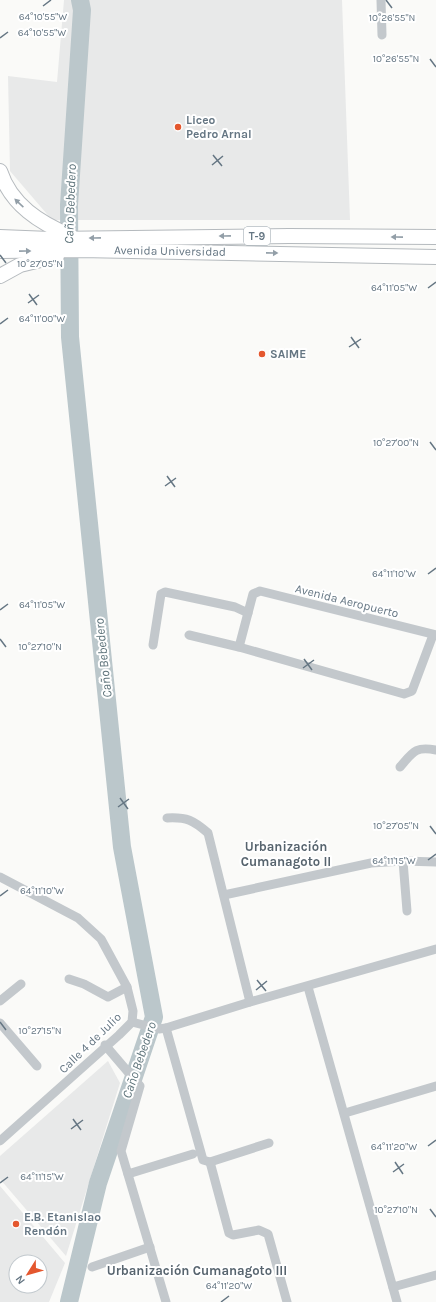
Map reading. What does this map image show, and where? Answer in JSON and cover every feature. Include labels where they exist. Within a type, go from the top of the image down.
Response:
[{"type":"main road","points":[[0,171],[4,185],[50,243],[78,244]]},
{"type":"main road","name":"Avenida Universidad","points":[[78,244],[289,236],[436,237]]},
{"type":"main road","name":"Avenida Universidad","points":[[0,237],[50,243],[436,257]]},
{"type":"main road","name":"Avenida Universidad","points":[[0,251],[50,243]]},
{"type":"main road","name":"T-9","points":[[0,276],[20,265],[50,243]]},
{"type":"street","points":[[381,0],[382,35]]},
{"type":"street","name":"Avenida Aeropuerto","points":[[248,613],[253,594],[260,591],[435,635]]},
{"type":"street","points":[[153,645],[158,605],[161,594],[165,592],[235,607],[248,613],[239,647]]},
{"type":"street","points":[[189,635],[239,647],[404,694],[412,692],[435,635]]},
{"type":"street","points":[[400,767],[412,753],[423,747],[436,750]]},
{"type":"street","points":[[167,818],[184,818],[197,823],[208,833],[250,1002]]},
{"type":"street","points":[[224,895],[371,864],[403,861],[436,862]]},
{"type":"street","points":[[403,861],[407,911]]},
{"type":"street","name":"Calle 4 de Julio","points":[[0,877],[78,918],[101,939],[127,987],[133,1011],[132,1022],[59,1090],[2,1136]]},
{"type":"street","points":[[132,1022],[162,1029],[250,1002],[308,987],[436,949]]},
{"type":"street","points":[[69,979],[84,984],[108,997],[127,987]]},
{"type":"street","points":[[0,1001],[21,984]]},
{"type":"street","points":[[308,987],[345,1113],[397,1302]]},
{"type":"street","points":[[0,1023],[37,1066]]},
{"type":"street","points":[[162,1029],[203,1160],[210,1162],[269,1143]]},
{"type":"street","points":[[105,1046],[140,1086],[121,1151],[166,1302]]},
{"type":"street","points":[[345,1113],[436,1086]]},
{"type":"street","points":[[128,1174],[193,1154]]},
{"type":"street","points":[[210,1162],[229,1233],[233,1235],[259,1230],[268,1234],[287,1302]]},
{"type":"street","points":[[92,1267],[150,1246]]},
{"type":"street","points":[[394,1287],[436,1275]]},
{"type":"shaded area","name":"Liceo Pedro Arnal","points":[[64,0],[342,0],[350,220],[52,220],[10,171],[8,76],[57,82]]},
{"type":"shaded area","points":[[108,1061],[120,1083],[66,1256],[0,1179],[0,1156]]},
{"type":"shaded area","name":"E.B. Etanislao Rendón","points":[[0,1186],[65,1263],[49,1302],[0,1302]]},
{"type":"waterway","name":"Caño Bebedero","points":[[69,1302],[98,1183],[154,1017],[122,847],[70,337],[69,205],[82,10],[80,0]]},
{"type":"place","name":"Liceo Pedro Arnal","points":[[178,127]]},
{"type":"place","name":"SAIME","points":[[262,354]]},
{"type":"place","name":"E.B. Etanislao Rendón","points":[[16,1224]]},
{"type":"district","name":"Urbanización Cumanagoto II","points":[[286,854]]},
{"type":"district","name":"Urbanización Cumanagoto III","points":[[197,1270]]}]
